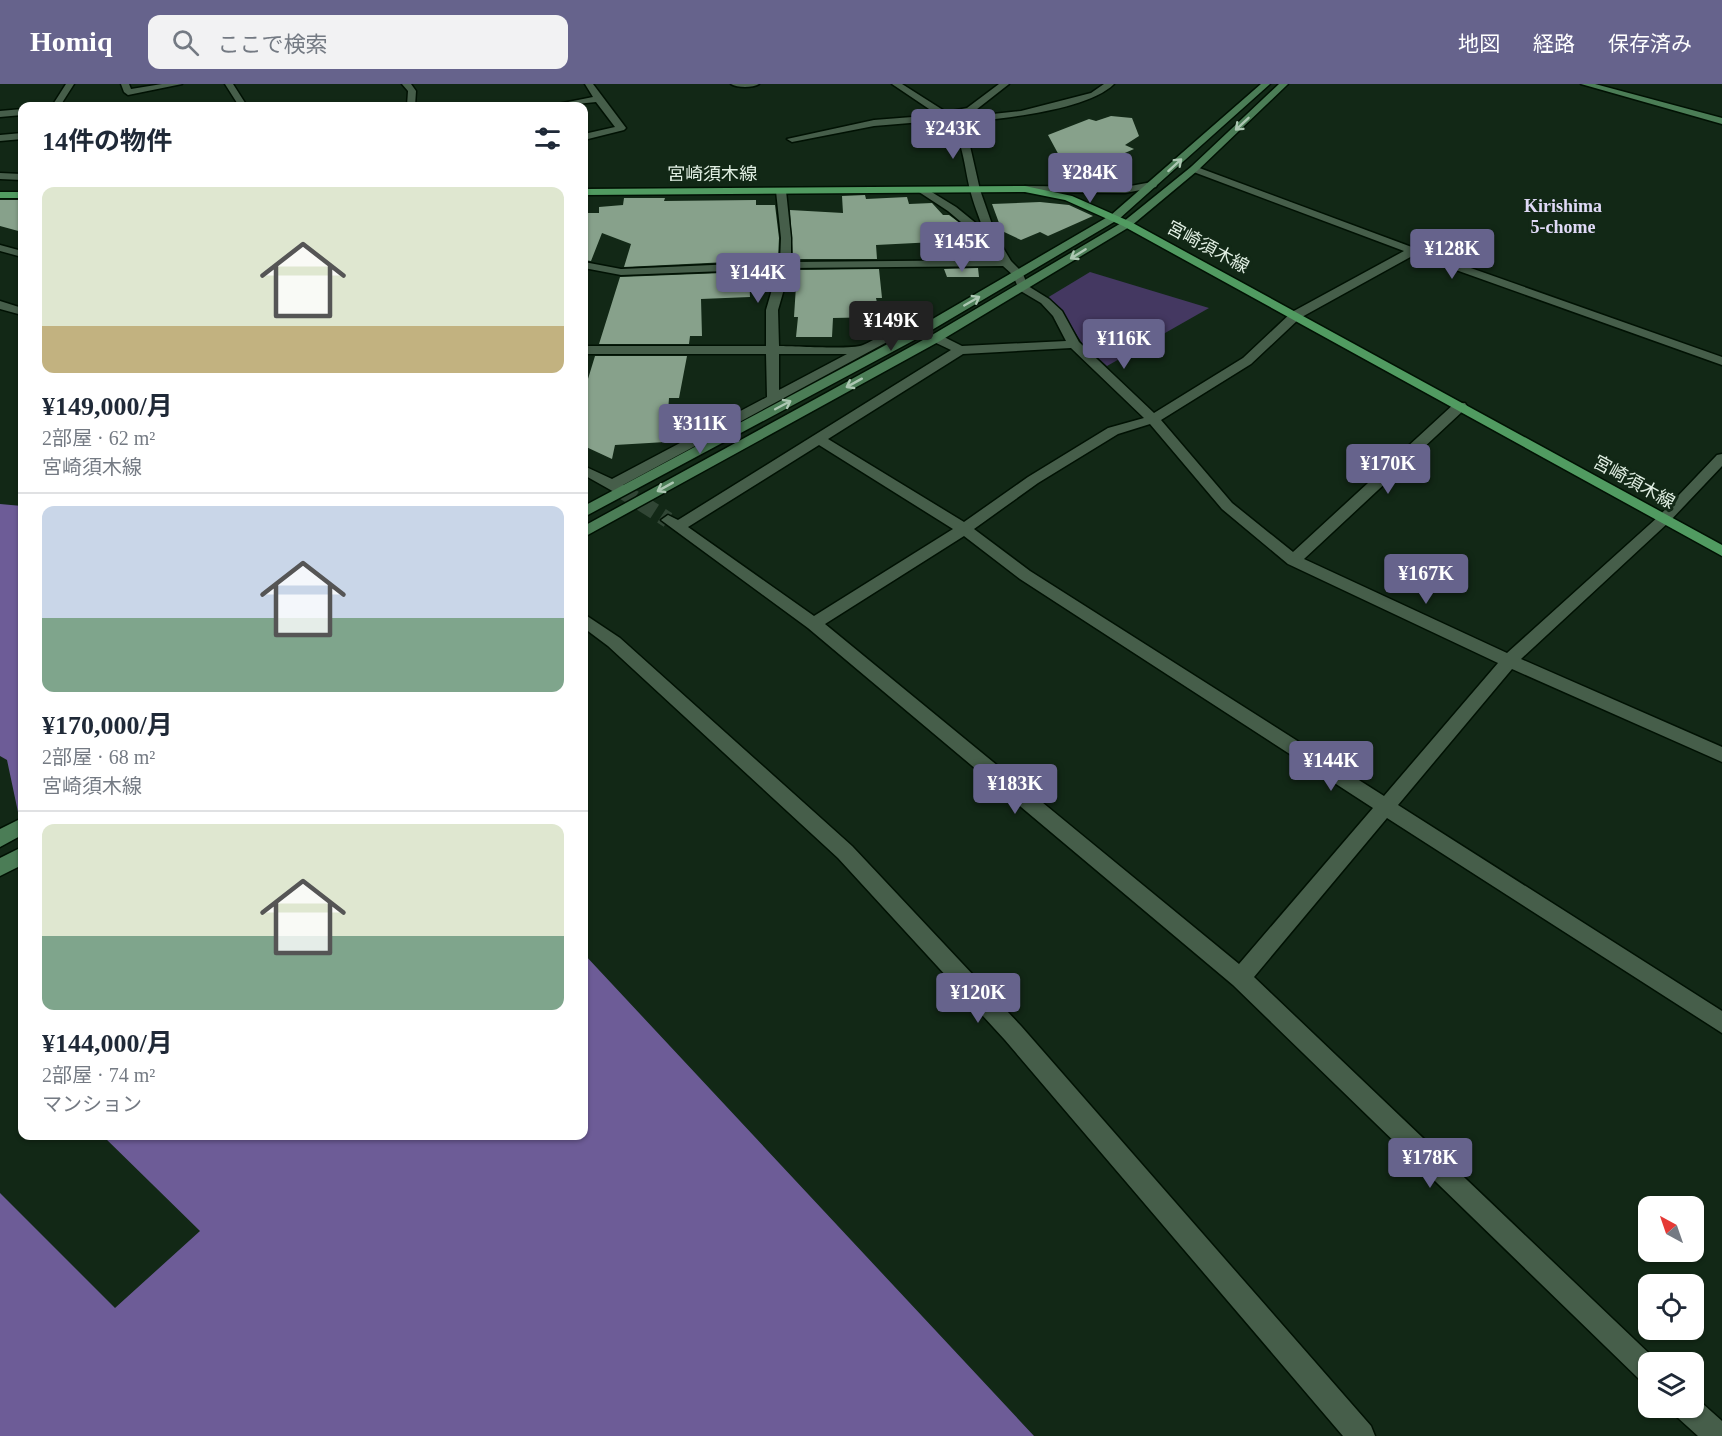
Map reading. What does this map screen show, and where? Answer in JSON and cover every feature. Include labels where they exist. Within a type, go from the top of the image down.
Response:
[{"type":"main road","name":"宮崎須木線","points":[[588,192],[1025,189],[1068,198],[1115,217],[1722,551]]},
{"type":"main road","points":[[0,195],[18,195]]},
{"type":"street","points":[[59,102],[70,84]]},
{"type":"street","points":[[124,84],[128,92],[178,84]]},
{"type":"street","points":[[229,84],[240,102]]},
{"type":"street","points":[[406,84],[412,91],[411,102]]},
{"type":"street","points":[[588,136],[621,128],[589,84]]},
{"type":"street","points":[[735,84],[755,84]]},
{"type":"street","points":[[896,84],[948,117],[965,146],[975,190],[991,236],[1006,263],[1018,274],[1023,288],[1045,301],[1058,314],[1074,344],[1153,419],[1227,506],[1293,560],[1509,661],[1722,755]]},
{"type":"street","points":[[948,117],[969,111],[1005,84]]},
{"type":"street","points":[[792,139],[874,123],[1021,114],[1094,94],[1110,84]]},
{"type":"street","points":[[588,510],[916,334],[1115,217],[1266,84]]},
{"type":"street","points":[[588,530],[936,338],[1127,224],[1194,169],[1284,84]]},
{"type":"street","points":[[1585,84],[1722,121]]},
{"type":"street","points":[[582,102],[598,99]]},
{"type":"street","points":[[0,114],[18,112]]},
{"type":"street","points":[[0,138],[18,136]]},
{"type":"street","points":[[1194,169],[1722,361]]},
{"type":"street","points":[[0,176],[18,177]]},
{"type":"street","points":[[1025,189],[1125,190],[1152,185]]},
{"type":"street","points":[[921,190],[952,209],[978,231],[991,236]]},
{"type":"street","points":[[773,397],[772,310],[785,264],[786,238],[781,191]]},
{"type":"street","points":[[0,248],[18,253]]},
{"type":"street","points":[[814,624],[964,528],[1033,480],[1113,431],[1153,419],[1248,361],[1296,315],[1413,250]]},
{"type":"street","points":[[588,266],[621,272],[785,264],[1006,263]]},
{"type":"street","points":[[0,305],[18,311]]},
{"type":"street","points":[[588,472],[617,487],[773,397],[897,331],[916,334]]},
{"type":"street","points":[[936,338],[960,350]]},
{"type":"street","points":[[1074,344],[960,350],[819,439],[673,523],[814,624],[1240,978],[1638,1360]]},
{"type":"street","points":[[588,350],[864,350]]},
{"type":"street","points":[[1293,560],[1460,406]]},
{"type":"street","points":[[819,439],[964,528],[1025,575],[1385,804],[1722,1023]]},
{"type":"street","points":[[1240,978],[1385,804],[1509,661],[1664,519],[1722,458]]},
{"type":"street","points":[[588,623],[623,650],[845,852],[1013,1033],[1360,1436]]},
{"type":"street","points":[[0,838],[18,828]]},
{"type":"street","points":[[0,868],[18,857]]},
{"type":"street","points":[[1699,1418],[1718,1436]]},
{"type":"shaded area","points":[[1090,272],[1209,308],[1107,366],[1082,343],[1065,317],[1047,298]]},
{"type":"shaded area","points":[[0,504],[18,506],[18,812],[7,760],[0,756]]},
{"type":"shaded area","points":[[588,958],[1034,1436],[0,1436],[0,1193],[115,1308],[200,1231],[107,1140],[588,1140]]},
{"type":"building","points":[[1111,116],[1132,118],[1139,136],[1125,145],[1134,149],[1118,156],[1127,160],[1104,168],[1112,177],[1095,184],[1069,184],[1059,160],[1061,159],[1048,135],[1089,119],[1096,121]]},
{"type":"building","points":[[865,195],[866,199],[907,197],[909,204],[932,203],[943,215],[949,215],[979,237],[984,253],[976,254],[977,258],[941,258],[935,242],[876,245],[877,259],[793,259],[790,210],[843,213],[842,196]]},
{"type":"building","points":[[624,198],[665,198],[664,201],[756,200],[756,205],[775,205],[779,238],[778,259],[749,258],[749,261],[624,267],[631,244],[602,233],[591,261],[588,261],[588,213],[599,213],[599,207],[623,205]]},
{"type":"building","points":[[0,200],[18,200],[18,231],[0,226]]},
{"type":"building","points":[[1040,202],[1069,205],[1093,216],[1048,236],[1040,232],[1021,240],[1002,231],[992,204]]},
{"type":"building","points":[[978,268],[979,277],[947,277],[944,269]]},
{"type":"building","points":[[879,269],[882,298],[876,298],[880,317],[833,318],[832,337],[796,337],[798,317],[794,317],[797,270]]},
{"type":"building","points":[[749,272],[750,297],[701,299],[702,336],[690,336],[689,344],[599,344],[620,277]]},
{"type":"building","points":[[595,356],[687,356],[679,398],[669,398],[666,442],[615,445],[612,459],[588,448],[588,379]]},
{"type":"tunnel","points":[[621,490],[668,520]]},
{"type":"district","name":"Kirishima 5-chome","points":[[1563,216]]}]
